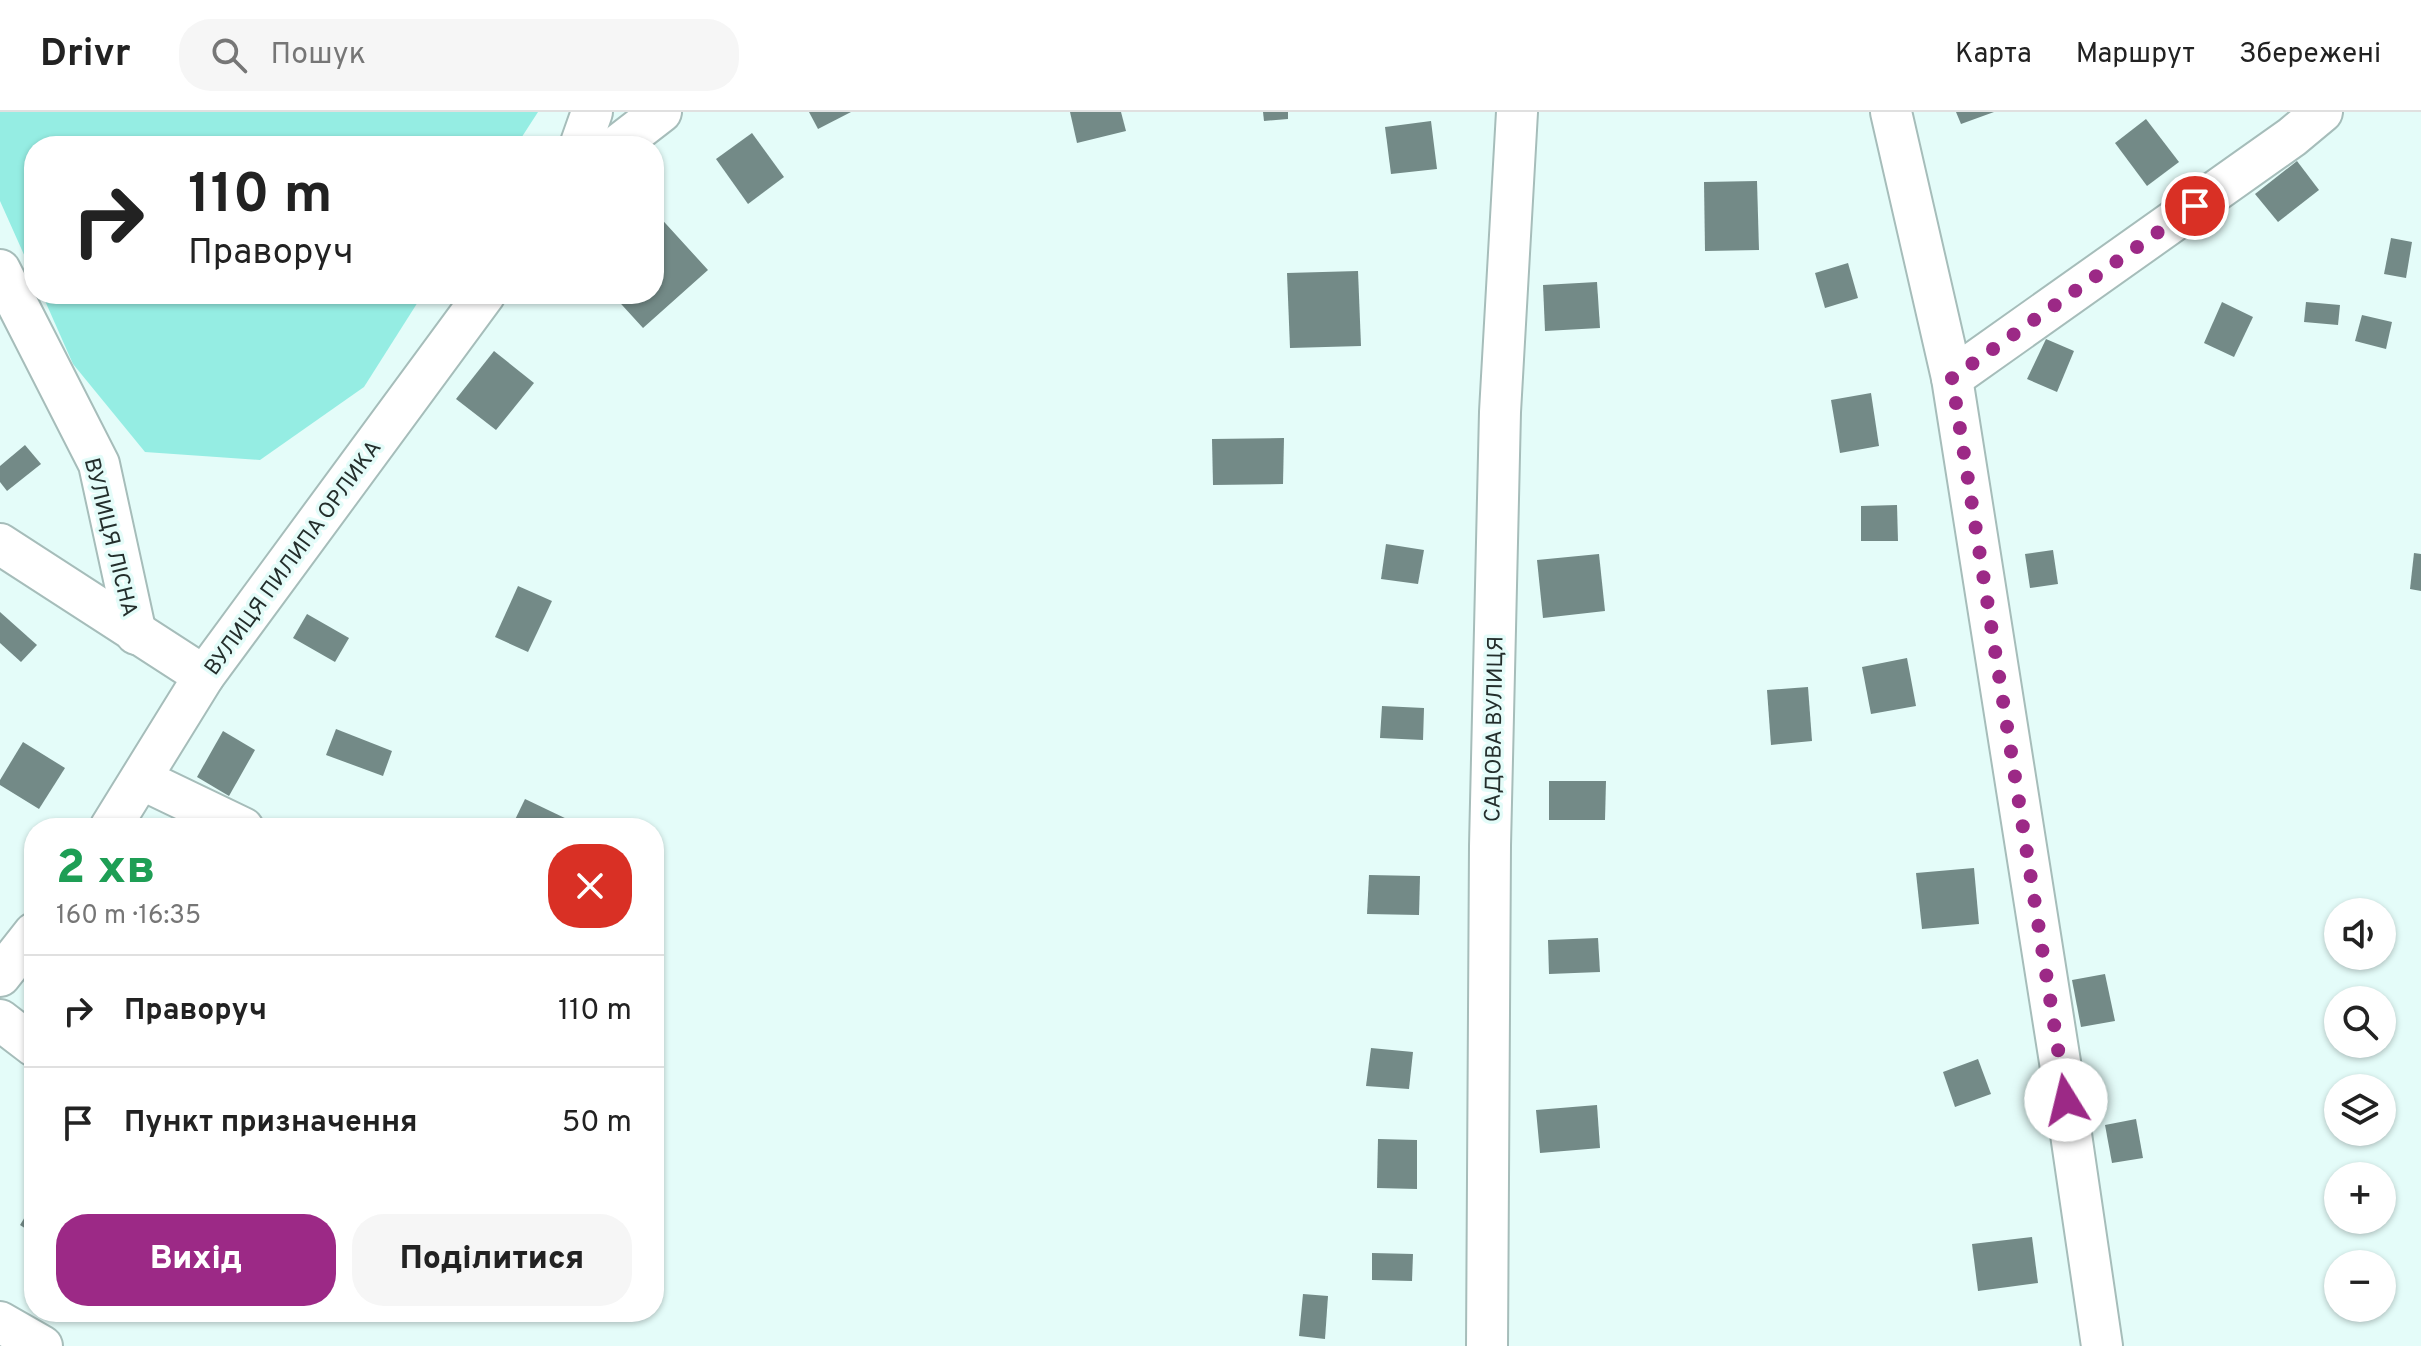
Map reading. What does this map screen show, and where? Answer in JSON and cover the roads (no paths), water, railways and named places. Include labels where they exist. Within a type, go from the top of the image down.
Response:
[{"type":"street","points":[[584,136],[592,112]]},
{"type":"street","points":[[630,136],[661,112]]},
{"type":"street","name":"САДОВА ВУЛИЦЯ","points":[[1487,1346],[1490,846],[1500,412],[1517,112]]},
{"type":"street","points":[[1891,112],[1952,378],[2102,1346]]},
{"type":"street","points":[[1952,378],[2292,137],[2322,112]]},
{"type":"street","name":"ВУЛИЦЯ ЛІСНА","points":[[0,270],[99,464],[136,634]]},
{"type":"street","name":"ВУЛИЦЯ ПИЛИПА ОРЛИКА","points":[[116,818],[204,676],[478,304]]},
{"type":"street","points":[[0,544],[204,676]]},
{"type":"street","points":[[141,779],[222,818]]},
{"type":"street","points":[[0,976],[24,946]]},
{"type":"street","points":[[0,1020],[24,1038]]},
{"type":"street","points":[[0,1322],[42,1346]]}]
